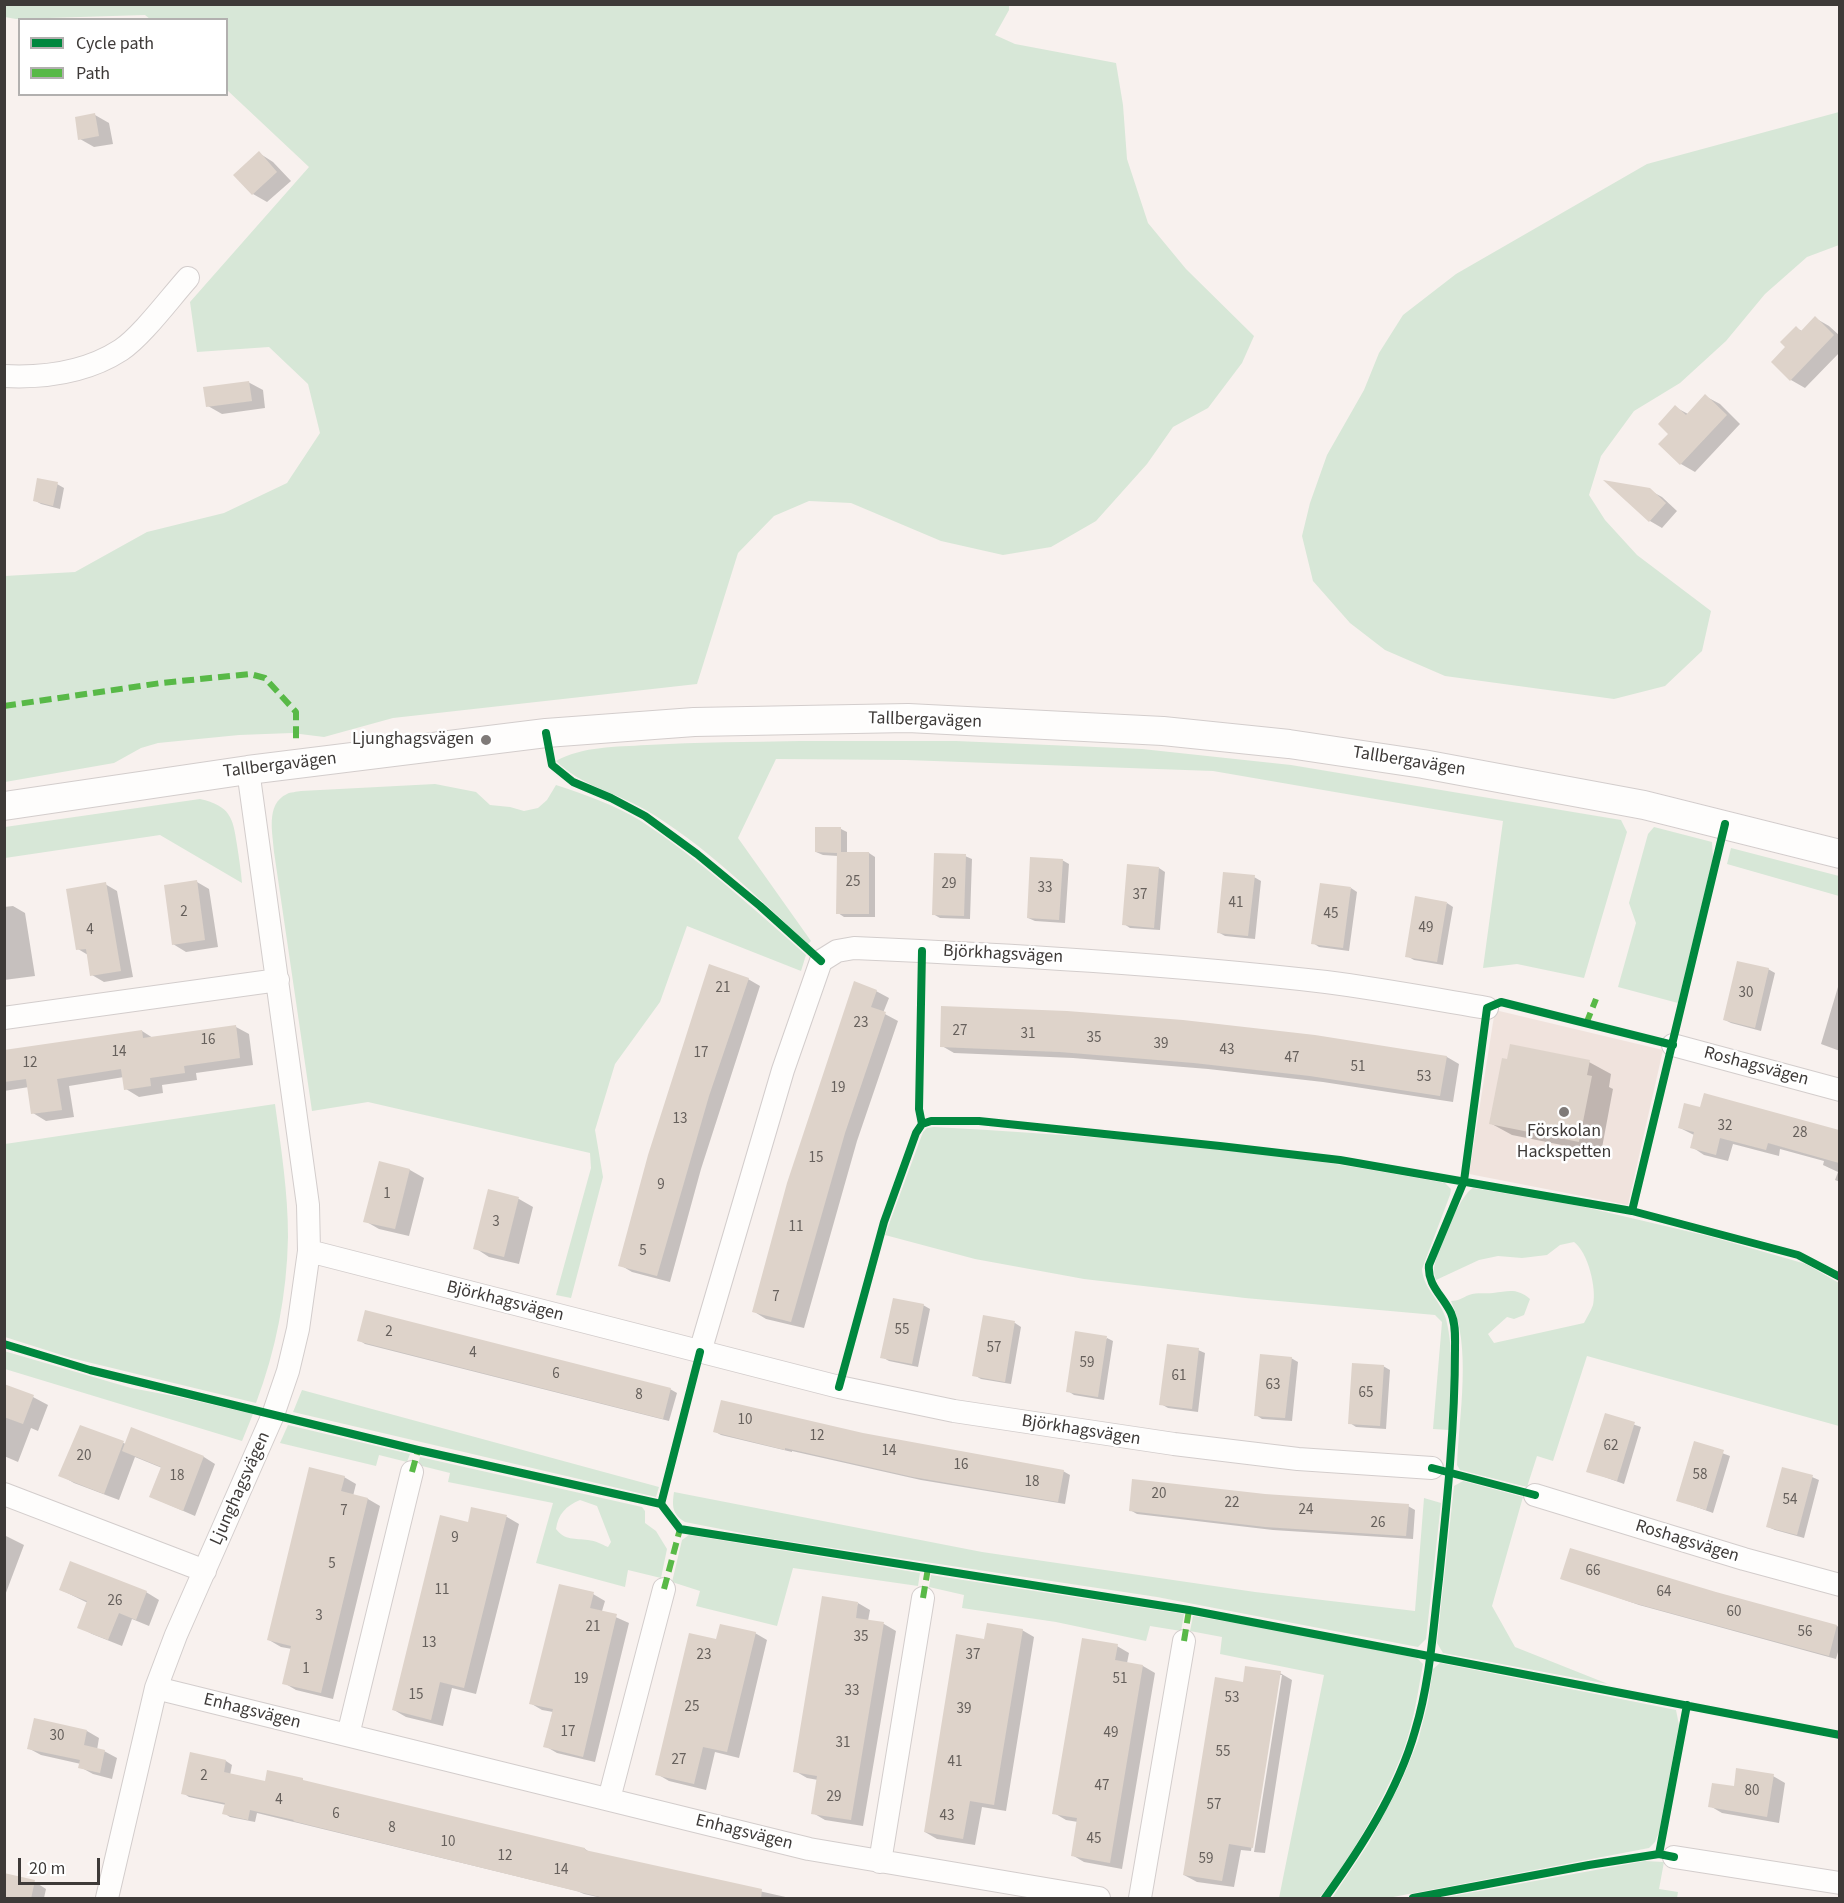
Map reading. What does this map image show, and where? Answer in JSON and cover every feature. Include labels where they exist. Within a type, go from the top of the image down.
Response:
[{"type":"street","points":[[4,376],[29,377],[73,370],[99,361],[122,349],[188,278]]},
{"type":"street","name":"Tallbergavägen","points":[[4,806],[248,770],[536,734],[694,722],[908,718],[1163,731],[1289,744],[1424,764],[1644,805],[1839,854]]},
{"type":"street","name":"Ljunghagsvägen","points":[[107,1899],[156,1688],[176,1635],[273,1414],[288,1371],[298,1329],[309,1251],[308,1205],[248,770]]},
{"type":"street","name":"Björkhagsvägen","points":[[700,1352],[783,1070],[821,961],[837,951],[854,948],[979,953],[1162,965],[1328,982],[1487,1008]]},
{"type":"street","points":[[4,1018],[278,980]]},
{"type":"street","name":"Roshagsvägen","points":[[1673,1045],[1839,1090]]},
{"type":"street","name":"Björkhagsvägen","points":[[309,1251],[839,1387],[954,1411],[1060,1428],[1298,1459],[1432,1468]]},
{"type":"street","points":[[348,1735],[412,1472]]},
{"type":"street","points":[[4,1494],[205,1571]]},
{"type":"street","name":"Roshagsvägen","points":[[1535,1495],[1744,1559],[1839,1585]]},
{"type":"street","points":[[609,1798],[664,1589]]},
{"type":"street","points":[[880,1862],[923,1598]]},
{"type":"street","points":[[1140,1899],[1184,1641]]},
{"type":"street","name":"Enhagsvägen","points":[[156,1688],[809,1849],[1099,1899]]},
{"type":"street","points":[[1674,1857],[1839,1883]]},
{"type":"shaded area","name":"Förskolan Hackspetten","points":[[1495,1010],[1663,1050],[1628,1205],[1469,1174]]},
{"type":"green space","points":[[5,4],[1009,5],[1009,10],[995,35],[1015,44],[1116,63],[1123,105],[1127,159],[1148,223],[1186,269],[1254,336],[1242,363],[1208,408],[1173,427],[1147,464],[1096,521],[1051,547],[1003,555],[941,541],[851,503],[809,501],[774,516],[738,553],[697,684],[393,718],[324,737],[292,733],[239,735],[158,743],[141,748],[114,763],[5,782],[5,576],[75,572],[147,532],[224,513],[287,483],[320,433],[308,384],[269,347],[197,352],[190,302],[309,167],[228,91],[228,18],[149,18],[145,15],[16,19],[5,17]]},
{"type":"green space","points":[[1839,112],[1839,245],[1807,257],[1765,294],[1726,341],[1680,383],[1634,411],[1601,456],[1589,495],[1605,520],[1637,555],[1711,611],[1702,651],[1665,686],[1614,699],[1445,676],[1385,650],[1350,623],[1313,581],[1302,536],[1310,503],[1327,455],[1364,390],[1379,353],[1403,315],[1456,274],[1647,164]]},
{"type":"green space","points":[[800,741],[956,741],[1142,749],[1291,765],[1621,820],[1627,832],[1584,978],[1517,964],[1483,968],[1503,821],[1213,771],[906,760],[776,759],[738,838],[811,941],[808,944],[729,872],[687,838],[644,809],[576,777],[556,761],[578,752],[612,747]]},
{"type":"green space","points":[[435,784],[476,792],[490,805],[524,811],[538,808],[547,800],[556,785],[610,805],[641,821],[684,852],[726,885],[806,955],[801,971],[687,926],[660,1002],[615,1064],[595,1130],[603,1177],[571,1298],[556,1295],[591,1168],[590,1153],[368,1102],[312,1111],[274,852],[273,812],[280,799],[292,792]]},
{"type":"green space","points":[[200,799],[224,809],[231,820],[242,883],[160,835],[5,858],[5,827]]},
{"type":"green space","points":[[1654,827],[1712,842],[1713,858],[1678,1003],[1618,987],[1636,923],[1629,903],[1648,834]]},
{"type":"green space","points":[[1731,848],[1839,876],[1839,896],[1727,864]]},
{"type":"green space","points":[[275,1104],[287,1203],[287,1258],[283,1301],[275,1342],[256,1403],[71,1358],[5,1337],[5,1144]]},
{"type":"green space","points":[[927,1128],[1082,1136],[1231,1150],[1329,1163],[1445,1183],[1451,1189],[1450,1195],[1422,1269],[1425,1282],[1444,1312],[1449,1332],[1451,1374],[1449,1430],[1433,1429],[1442,1322],[1435,1315],[1245,1298],[1084,1279],[975,1259],[885,1235],[923,1132]]},
{"type":"green space","points":[[1473,1188],[1580,1206],[1712,1237],[1806,1264],[1839,1283],[1839,1426],[1587,1356],[1553,1461],[1537,1456],[1527,1487],[1460,1470],[1457,1465],[1463,1360],[1457,1319],[1451,1301],[1472,1294],[1508,1291],[1521,1293],[1530,1299],[1524,1315],[1514,1319],[1507,1317],[1488,1334],[1494,1343],[1584,1323],[1594,1298],[1587,1262],[1574,1242],[1560,1245],[1547,1255],[1522,1258],[1498,1256],[1479,1260],[1436,1280],[1435,1262],[1443,1239],[1455,1212]]},
{"type":"green space","points":[[4,1351],[131,1388],[253,1414],[242,1441],[5,1369]]},
{"type":"green space","points":[[302,1390],[659,1487],[656,1497],[293,1412]]},
{"type":"green space","points":[[288,1425],[410,1454],[407,1462],[379,1455],[376,1466],[280,1443]]},
{"type":"green space","points":[[420,1457],[642,1507],[645,1511],[645,1523],[656,1531],[667,1549],[661,1578],[628,1570],[625,1587],[536,1563],[553,1503],[448,1482],[450,1473],[418,1465]],"holes":[[[580,1500],[597,1506],[611,1542],[608,1547],[591,1540],[567,1537],[556,1529],[561,1515],[575,1502]]]},
{"type":"green space","points":[[1463,1481],[1523,1497],[1492,1606],[1515,1647],[1608,1684],[1443,1653],[1437,1643],[1454,1486]]},
{"type":"green space","points":[[674,1492],[982,1552],[1255,1592],[1415,1611],[1424,1498],[1441,1503],[1426,1639],[1418,1647],[1157,1597],[767,1538],[685,1522],[674,1509]]},
{"type":"green space","points":[[689,1535],[920,1573],[918,1586],[793,1568],[777,1626],[696,1606],[700,1591],[672,1582],[682,1540]]},
{"type":"green space","points":[[931,1575],[1184,1614],[1181,1631],[1150,1626],[1146,1641],[1056,1622],[962,1608],[964,1595],[929,1587]]},
{"type":"green space","points":[[1193,1616],[1290,1632],[1417,1658],[1423,1664],[1411,1726],[1398,1764],[1356,1845],[1319,1898],[1279,1898],[1324,1675],[1220,1654],[1222,1637],[1190,1631]]},
{"type":"green space","points":[[1440,1663],[1676,1710],[1679,1725],[1659,1832],[1655,1842],[1649,1848],[1388,1898],[1332,1898],[1369,1843],[1401,1782],[1418,1741],[1428,1702],[1433,1669]]},
{"type":"green space","points":[[1645,1861],[1664,1862],[1659,1889],[1678,1892],[1677,1898],[1441,1898]]},
{"type":"building","points":[[95,113],[99,136],[78,140],[75,117]]},
{"type":"building","points":[[259,151],[277,172],[252,195],[233,175]]},
{"type":"building","points":[[1815,316],[1834,335],[1790,381],[1771,362],[1785,347],[1780,342],[1796,326],[1801,331]]},
{"type":"building","points":[[249,381],[252,401],[206,407],[203,387]]},
{"type":"building","points":[[1705,394],[1727,415],[1680,465],[1658,444],[1668,434],[1658,424],[1675,405],[1686,415]]},
{"type":"building","points":[[37,478],[58,482],[53,506],[33,501]]},
{"type":"building","points":[[1603,480],[1650,488],[1666,503],[1649,522]]},
{"type":"building","points":[[815,827],[841,827],[841,852],[869,852],[869,914],[836,914],[837,853],[815,852]]},
{"type":"building","points":[[934,853],[966,854],[964,916],[932,915]]},
{"type":"building","points":[[1030,857],[1063,859],[1059,920],[1027,918]]},
{"type":"building","points":[[1127,864],[1159,867],[1154,928],[1122,925]]},
{"type":"building","points":[[1223,872],[1255,875],[1248,936],[1217,933]]},
{"type":"building","points":[[197,880],[205,940],[172,945],[164,885]]},
{"type":"building","points":[[106,882],[121,971],[90,976],[86,949],[76,950],[66,889]]},
{"type":"building","points":[[1320,883],[1351,887],[1343,948],[1311,944]]},
{"type":"building","points":[[1415,896],[1447,902],[1437,962],[1405,957]]},
{"type":"building","points":[[1737,961],[1769,968],[1755,1028],[1723,1020]]},
{"type":"building","points":[[709,964],[749,978],[709,1096],[657,1276],[618,1266],[648,1155]]},
{"type":"building","points":[[854,981],[877,990],[871,1007],[886,1012],[845,1133],[791,1322],[752,1312],[787,1183]]},
{"type":"building","points":[[941,1006],[1067,1011],[1183,1020],[1315,1035],[1447,1056],[1440,1096],[1310,1076],[1194,1063],[1060,1052],[940,1047]]},
{"type":"building","points":[[236,1025],[240,1058],[184,1066],[185,1073],[150,1078],[151,1086],[124,1090],[121,1069],[57,1079],[62,1110],[31,1114],[26,1079],[4,1082],[4,1050],[142,1030],[143,1038]]},
{"type":"building","points":[[1510,1044],[1590,1060],[1587,1075],[1592,1076],[1579,1142],[1489,1124],[1502,1058],[1507,1059]]},
{"type":"building","points":[[1704,1093],[1839,1130],[1839,1163],[1768,1143],[1766,1150],[1720,1138],[1716,1155],[1690,1148],[1694,1132],[1678,1128],[1684,1103],[1700,1107]]},
{"type":"building","points":[[379,1161],[410,1169],[395,1229],[363,1222]]},
{"type":"building","points":[[488,1189],[519,1197],[504,1257],[473,1249]]},
{"type":"building","points":[[893,1298],[924,1304],[912,1364],[880,1358]]},
{"type":"building","points":[[365,1310],[671,1388],[663,1419],[357,1341]]},
{"type":"building","points":[[983,1315],[1015,1321],[1005,1382],[972,1376]]},
{"type":"building","points":[[1075,1331],[1107,1336],[1098,1397],[1066,1392]]},
{"type":"building","points":[[1167,1344],[1199,1348],[1192,1409],[1159,1405]]},
{"type":"building","points":[[1260,1354],[1292,1357],[1285,1418],[1254,1416]]},
{"type":"building","points":[[1352,1363],[1384,1365],[1380,1426],[1348,1424]]},
{"type":"building","points":[[4,1384],[34,1395],[23,1424],[4,1417]]},
{"type":"building","points":[[721,1400],[863,1433],[1064,1470],[1058,1502],[913,1477],[713,1432]]},
{"type":"building","points":[[1605,1413],[1635,1422],[1617,1481],[1586,1472]]},
{"type":"building","points":[[80,1425],[124,1441],[104,1494],[58,1476]]},
{"type":"building","points":[[131,1427],[204,1456],[183,1511],[149,1497],[161,1467],[122,1451]]},
{"type":"building","points":[[1694,1441],[1724,1450],[1706,1510],[1676,1501]]},
{"type":"building","points":[[309,1467],[345,1476],[341,1491],[368,1498],[321,1693],[282,1684],[291,1646],[267,1640]]},
{"type":"building","points":[[1782,1467],[1813,1475],[1797,1535],[1766,1527]]},
{"type":"building","points":[[1132,1479],[1265,1494],[1409,1504],[1406,1536],[1265,1527],[1129,1511]]},
{"type":"building","points":[[471,1507],[507,1515],[464,1688],[440,1682],[431,1720],[392,1710],[440,1515],[468,1522]]},
{"type":"building","points":[[1570,1548],[1716,1592],[1837,1625],[1829,1656],[1630,1602],[1560,1579]]},
{"type":"building","points":[[70,1561],[147,1591],[136,1620],[119,1613],[108,1640],[77,1628],[87,1601],[59,1590]]},
{"type":"building","points":[[559,1584],[594,1592],[590,1608],[617,1614],[583,1757],[543,1747],[553,1709],[529,1704]]},
{"type":"building","points":[[822,1596],[858,1602],[856,1618],[884,1622],[851,1820],[811,1814],[817,1776],[793,1772]]},
{"type":"building","points":[[987,1623],[1023,1629],[994,1805],[970,1801],[963,1839],[924,1832],[956,1634],[984,1639]]},
{"type":"building","points":[[720,1624],[756,1632],[727,1752],[703,1747],[694,1784],[655,1775],[689,1633],[716,1639]]},
{"type":"building","points":[[1082,1638],[1118,1644],[1115,1660],[1143,1665],[1110,1863],[1071,1856],[1077,1818],[1052,1814]]},
{"type":"building","points":[[1245,1666],[1281,1671],[1253,1848],[1229,1844],[1222,1881],[1183,1875],[1215,1677],[1243,1682]]},
{"type":"building","points":[[34,1718],[87,1730],[84,1745],[105,1750],[100,1773],[78,1768],[80,1760],[27,1749]]},
{"type":"building","points":[[190,1752],[226,1760],[224,1772],[265,1781],[267,1770],[303,1778],[303,1780],[585,1848],[585,1850],[762,1889],[761,1899],[608,1899],[250,1810],[248,1820],[222,1814],[225,1803],[181,1794]]},
{"type":"building","points":[[1736,1768],[1774,1774],[1767,1817],[1708,1807],[1712,1783],[1734,1786]]},
{"type":"building","points":[[4,1873],[35,1880],[31,1899],[4,1899]]},
{"type":"marked path","points":[[4,706],[161,683],[250,674],[265,678],[296,712],[296,740]]},
{"type":"marked path","points":[[1586,1024],[1596,999]]},
{"type":"marked path","points":[[412,1472],[418,1450]]},
{"type":"marked path","points":[[664,1589],[680,1529]]},
{"type":"marked path","points":[[923,1598],[928,1568]]},
{"type":"marked path","points":[[1184,1641],[1189,1610]]},
{"type":"cycle path","points":[[546,733],[552,765],[573,782],[645,816],[697,854],[821,961]]},
{"type":"cycle path","points":[[1632,1211],[1725,824]]},
{"type":"cycle path","points":[[922,951],[919,1109],[922,1124]]},
{"type":"cycle path","points":[[1325,1898],[1365,1839],[1389,1797],[1408,1753],[1428,1675],[1448,1493],[1454,1407],[1455,1349],[1453,1317],[1430,1279],[1429,1265],[1464,1181],[1487,1008],[1501,1002],[1673,1045]]},
{"type":"cycle path","points":[[839,1387],[884,1222],[916,1133],[922,1124],[931,1121],[979,1121],[1340,1160],[1632,1211],[1798,1255],[1840,1277]]},
{"type":"cycle path","points":[[4,1344],[90,1370],[418,1450],[661,1504],[680,1529],[1189,1610],[1840,1735]]},
{"type":"cycle path","points":[[661,1504],[700,1352]]},
{"type":"cycle path","points":[[1432,1468],[1535,1495]]},
{"type":"cycle path","points":[[1659,1854],[1687,1705]]},
{"type":"cycle path","points":[[1413,1898],[1659,1854],[1674,1857]]},
{"type":"place","name":"Ljunghagsvägen","points":[[486,740]]},
{"type":"place","name":"Förskolan Hackspetten","points":[[1564,1112]]}]
